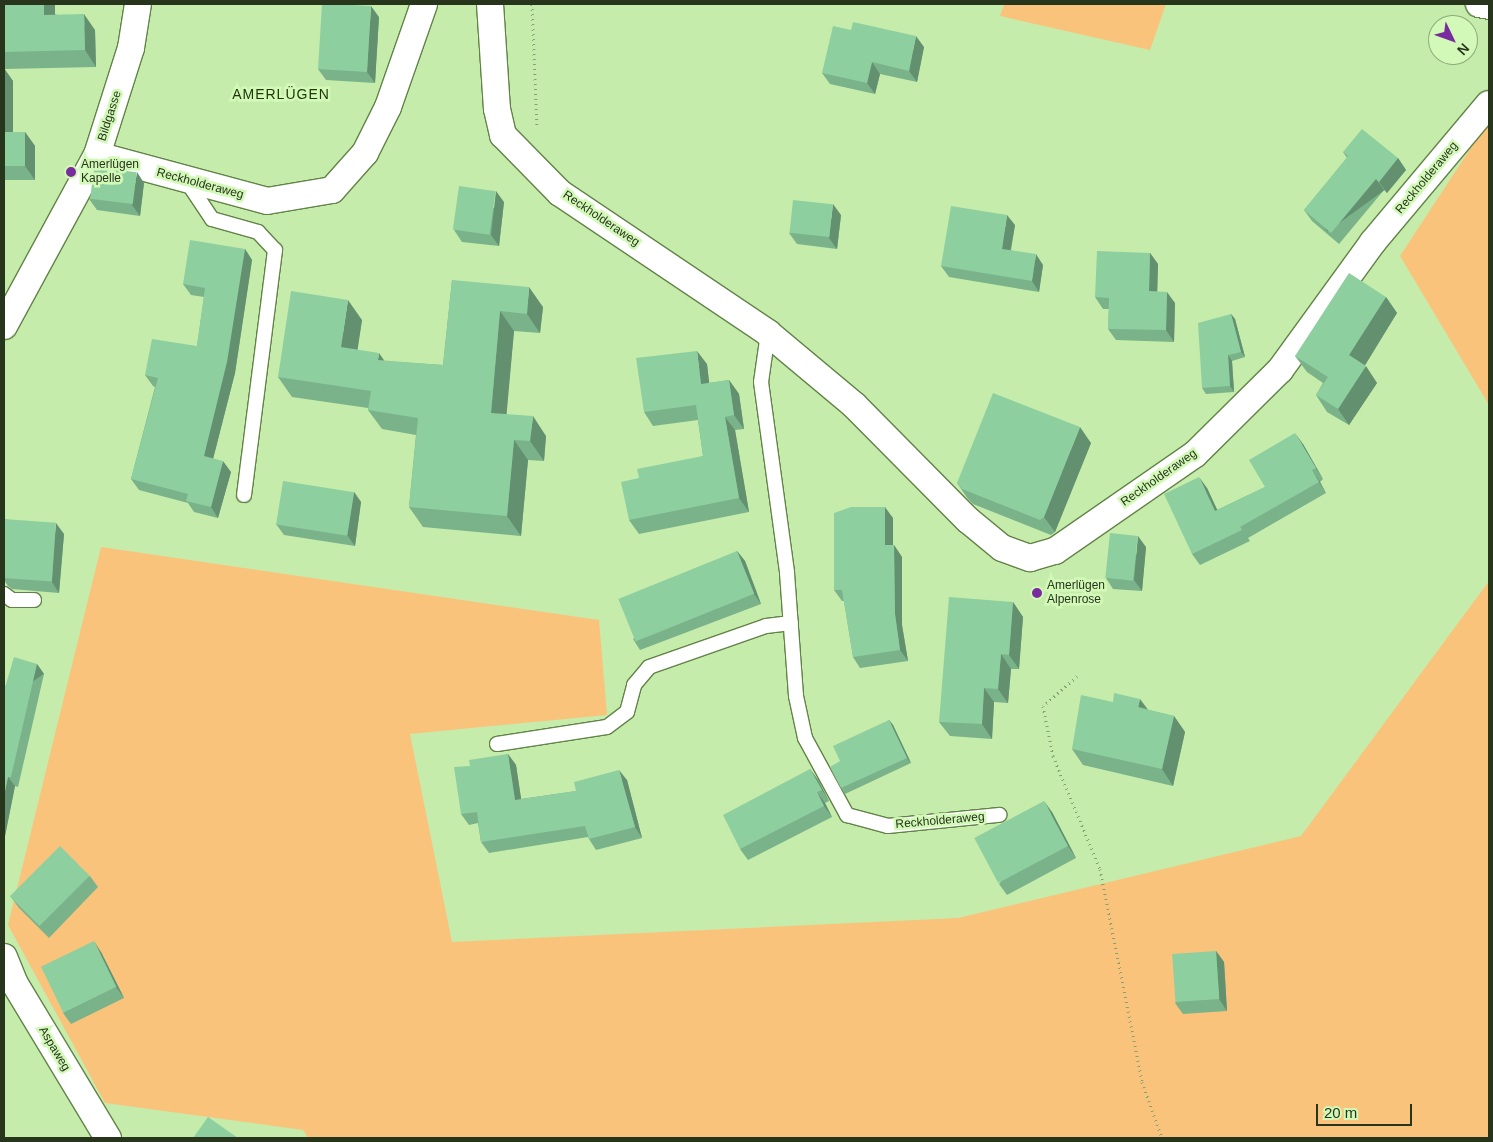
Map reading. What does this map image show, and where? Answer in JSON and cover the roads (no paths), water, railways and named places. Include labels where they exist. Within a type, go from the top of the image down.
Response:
[{"type":"street","name":"Bildgasse","points":[[4,326],[98,155],[131,48],[138,4]]},
{"type":"street","name":"Reckholderaweg","points":[[98,155],[268,202],[332,190],[364,153],[388,107],[424,4]]},
{"type":"street","name":"Reckholderaweg","points":[[490,4],[497,109],[503,136],[538,168],[560,193],[768,333],[854,405],[968,520],[1002,548],[1030,558],[1055,551],[1195,454],[1280,370],[1373,242],[1489,104]]},
{"type":"street","points":[[1479,4],[1489,6]]},
{"type":"street","name":"Aspaweg","points":[[4,958],[15,984],[108,1138]]},
{"type":"lane","points":[[186,180],[212,219],[258,232],[276,250],[244,495]]},
{"type":"lane","name":"Reckholderaweg","points":[[768,333],[761,382],[787,573],[796,696],[805,738],[847,816],[888,826],[999,815]]},
{"type":"lane","points":[[4,594],[12,600],[34,600]]},
{"type":"lane","points":[[497,744],[607,727],[627,712],[634,685],[648,667],[766,626],[791,623]]},
{"type":"place","name":"Amerlügen Kapelle","points":[[71,172]]},
{"type":"place","name":"Amerlügen Alpenrose","points":[[1037,593]]},
{"type":"district","name":"AMERLÜGEN","points":[[281,94]]}]
